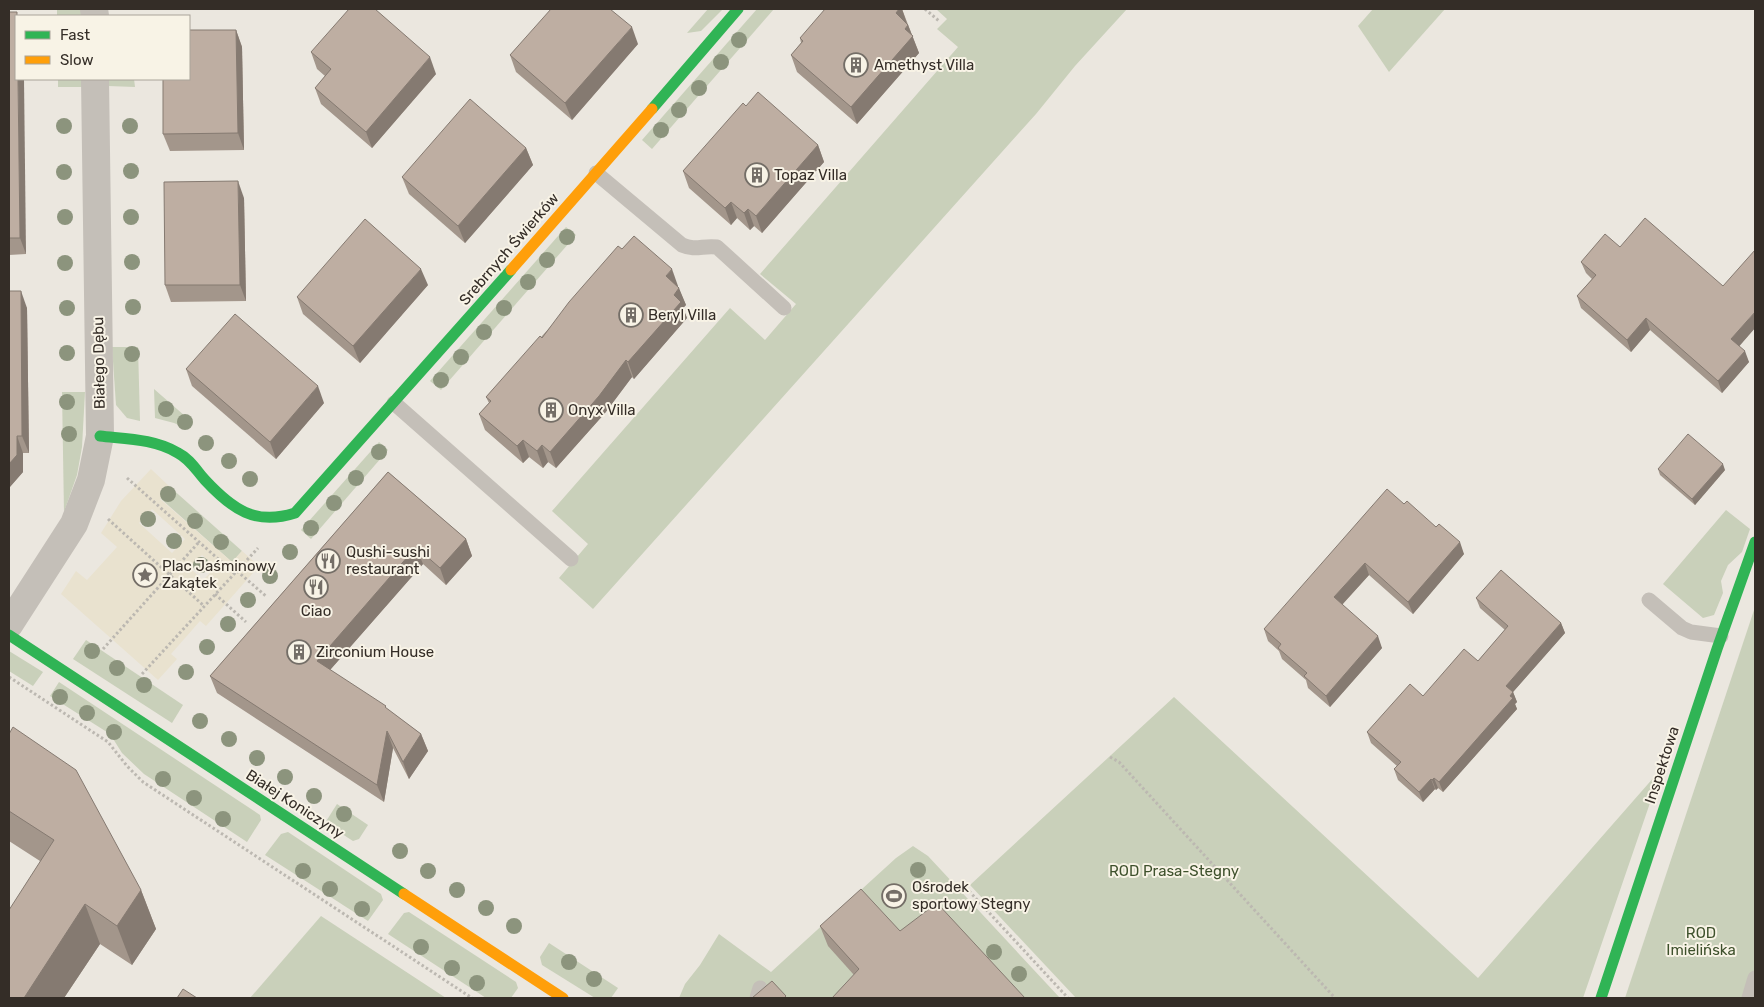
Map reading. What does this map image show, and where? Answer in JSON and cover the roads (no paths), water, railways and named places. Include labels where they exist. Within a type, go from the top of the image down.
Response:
[{"type":"street","name":"Srebrnych Świerków","points":[[100,436],[143,441],[178,452],[233,506],[247,515],[270,519],[295,513],[302,508],[738,9]]},
{"type":"street","name":"Białego Dębu","points":[[9,625],[74,524],[91,480],[100,436],[95,80]]},
{"type":"street","name":"Inspektowa","points":[[1601,998],[1721,636],[1750,572],[1755,542]]},
{"type":"street","name":"Białej Koniczyny","points":[[9,635],[564,998]]},
{"type":"lane","points":[[596,173],[682,245],[698,249],[708,246],[717,248],[784,308]]},
{"type":"lane","points":[[394,403],[571,559]]},
{"type":"lane","points":[[1649,600],[1682,628],[1691,632],[1721,636]]},
{"type":"lane","points":[[1749,998],[1755,978]]},
{"type":"place","name":"Amethyst Villa","points":[[856,65]]},
{"type":"place","name":"Topaz Villa","points":[[757,175]]},
{"type":"place","name":"Beryl Villa","points":[[631,315]]},
{"type":"place","name":"Onyx Villa","points":[[551,410]]},
{"type":"place","name":"Qushi-sushi restaurant","points":[[328,561]]},
{"type":"place","name":"Plac Jaśminowy Zakątek","points":[[145,575]]},
{"type":"place","name":"Ciao","points":[[316,587]]},
{"type":"place","name":"Zirconium House","points":[[299,652]]},
{"type":"place","name":"Ośrodek sportowy Stegny","points":[[894,896]]},
{"type":"park label","name":"ROD Prasa-Stegny","points":[[1174,871]]},
{"type":"park label","name":"ROD Imielińska","points":[[1701,942]]}]
